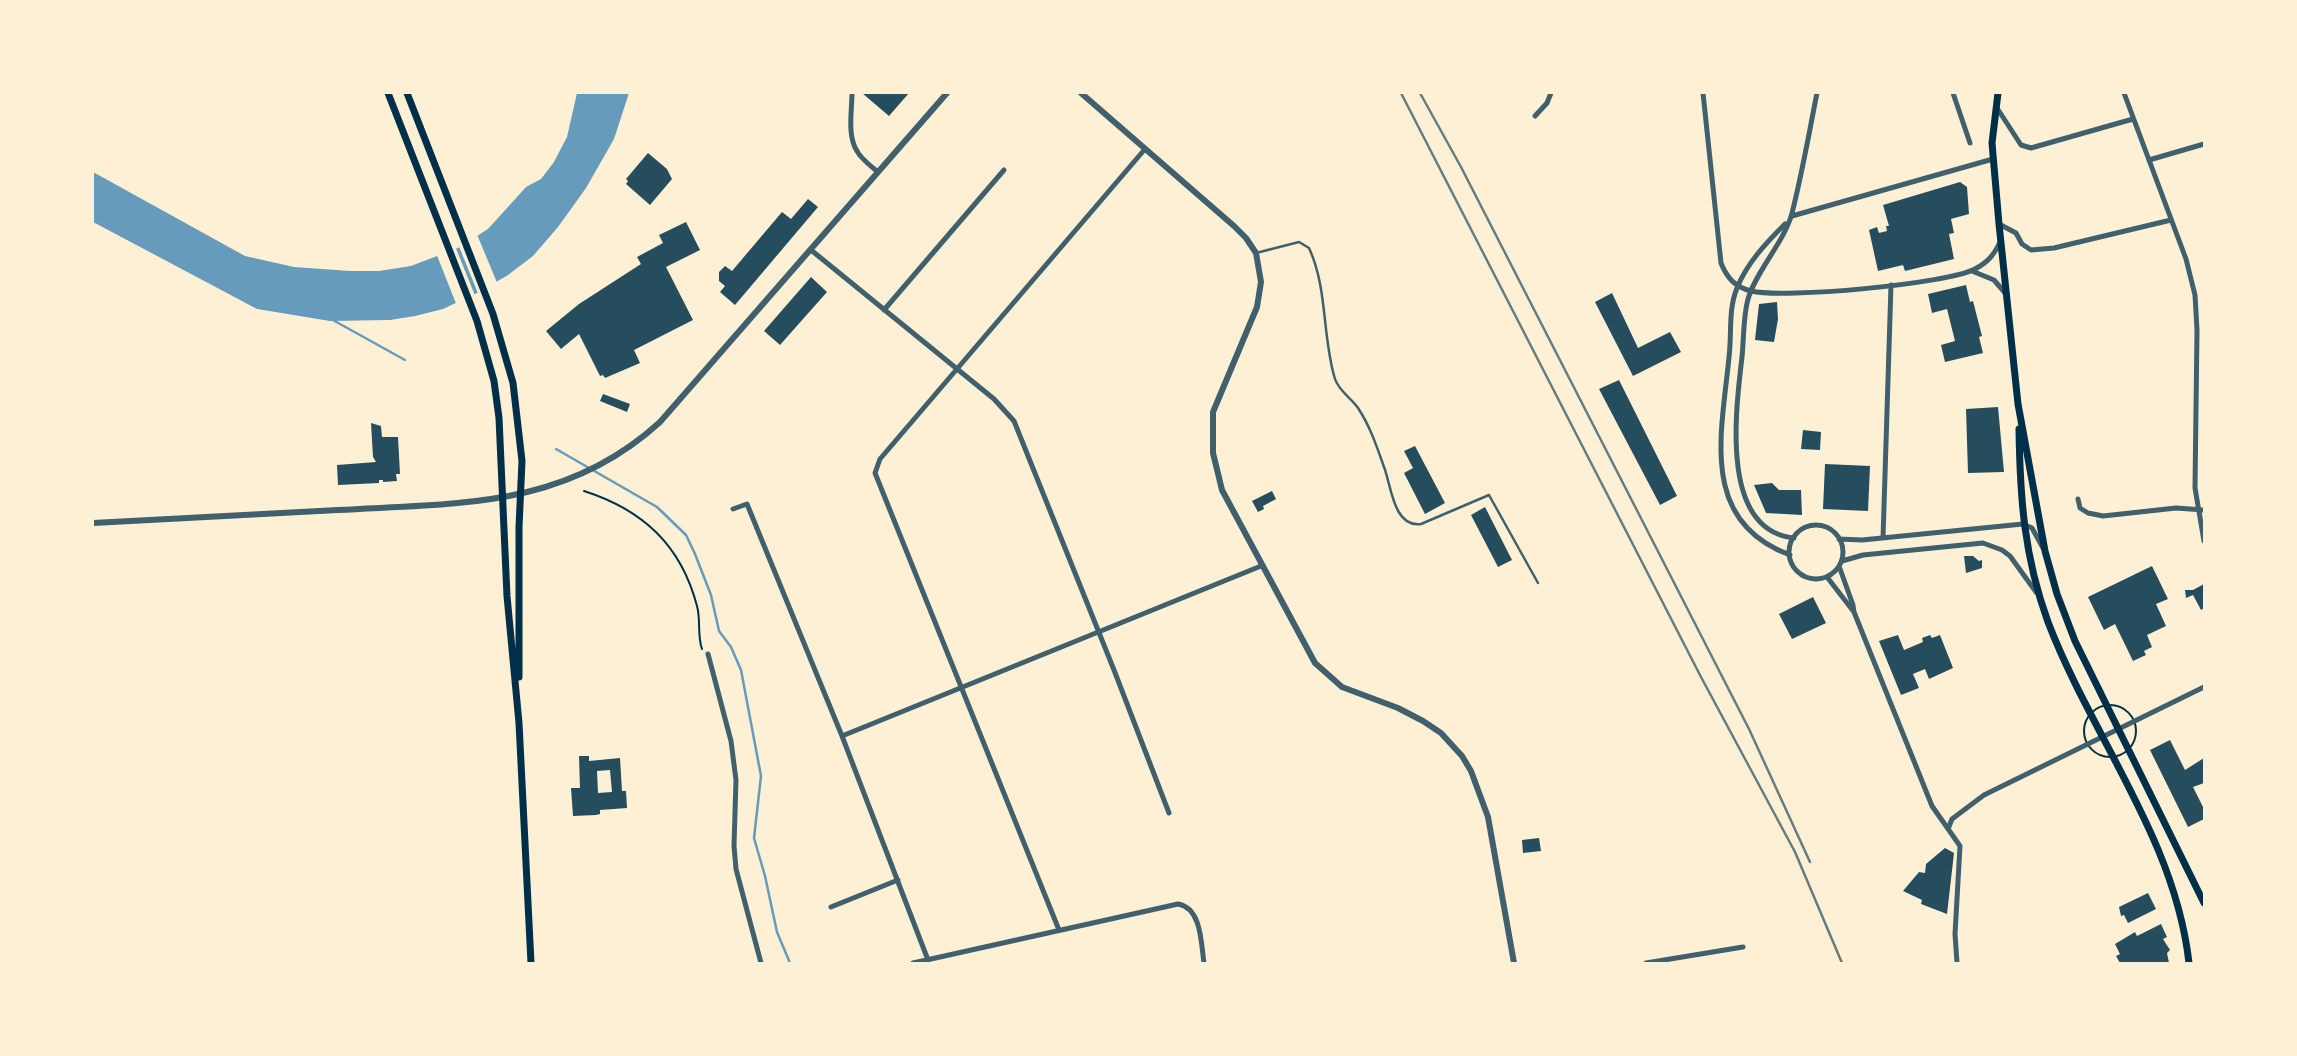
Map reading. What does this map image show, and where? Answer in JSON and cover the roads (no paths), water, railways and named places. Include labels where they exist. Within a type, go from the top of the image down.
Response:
[{"type":"main road","points":[[388,93],[477,321],[494,381],[499,418],[508,596],[519,723],[531,963]]},
{"type":"main road","points":[[407,93],[493,314],[506,355],[517,406],[522,461],[519,723]]},
{"type":"main road","points":[[1998,93],[1992,143],[1993,159],[2018,404],[2023,524],[2029,562],[2057,643],[2169,874],[2181,914],[2189,963]]},
{"type":"main road","points":[[2018,404],[2045,551],[2070,628],[2204,903]]},
{"type":"street","points":[[852,93],[851,123],[854,146],[878,172]]},
{"type":"street","points":[[93,523],[503,499],[565,481],[604,463],[660,422],[947,93]]},
{"type":"street","points":[[1081,93],[1240,232],[1256,253],[1261,282],[1256,307],[1213,412],[1216,470],[1222,490],[1315,663],[1342,687],[1398,708],[1423,721],[1441,733],[1462,756],[1485,805],[1514,963]]},
{"type":"street","points":[[1535,116],[1547,103],[1551,93]]},
{"type":"street","points":[[1703,93],[1721,263],[1727,278],[1738,286],[1751,291],[1788,292],[1920,282],[1972,271],[1993,255],[2001,239]]},
{"type":"street","points":[[1794,538],[1774,534],[1759,520],[1745,495],[1738,467],[1735,418],[1747,304],[1751,291],[1791,216],[1817,93]]},
{"type":"street","points":[[1953,93],[1970,143]]},
{"type":"street","points":[[2124,93],[2191,278],[2197,315],[2195,488],[2201,509],[2204,541]]},
{"type":"street","points":[[1996,106],[2021,145],[2031,148],[2133,119]]},
{"type":"street","points":[[2149,160],[2204,144]]},
{"type":"street","points":[[1059,930],[875,473],[880,459],[1145,149]]},
{"type":"street","points":[[1790,555],[1765,544],[1742,524],[1730,501],[1724,481],[1720,429],[1729,357],[1731,313],[1738,286],[1749,264],[1791,216],[1993,159]]},
{"type":"street","points":[[884,310],[1004,170]]},
{"type":"street","points":[[1999,224],[2016,233],[2027,249],[2054,248],[2171,220]]},
{"type":"street","points":[[811,250],[993,398],[1014,421],[1169,813]]},
{"type":"street","points":[[1972,271],[1994,280],[2007,295]]},
{"type":"street","points":[[1883,538],[1891,285]]},
{"type":"street","points":[[2197,315],[2204,314]]},
{"type":"street","points":[[2078,499],[2080,508],[2095,515],[2176,508],[2201,509]]},
{"type":"street","points":[[733,509],[747,504],[842,736],[928,960]]},
{"type":"street","points":[[1839,539],[1883,538],[2023,524],[2032,528],[2045,551]]},
{"type":"street","points":[[1957,963],[1955,933],[1962,851],[1932,806],[1854,612],[1840,564],[1843,550],[1839,539],[1828,528],[1815,526],[1802,530],[1790,546],[1795,569],[1804,577],[1816,579],[1827,577],[1840,564],[1863,555],[1983,543],[2010,556],[2040,598]]},
{"type":"street","points":[[842,736],[1261,566]]},
{"type":"street","points":[[1827,577],[1854,612]]},
{"type":"street","points":[[708,654],[731,741],[736,780],[733,846],[736,869],[761,963]]},
{"type":"street","points":[[1948,828],[1952,819],[1972,802],[2118,727],[2204,687]]},
{"type":"street","points":[[831,907],[898,880]]},
{"type":"street","points":[[912,963],[1165,905],[1182,905],[1190,909],[1196,922],[1204,963]]},
{"type":"street","points":[[1646,963],[1743,947]]},
{"type":"lane","points":[[1256,253],[1299,242],[1309,248],[1319,281],[1335,381],[1367,423],[1387,472],[1392,496],[1406,522],[1421,524],[1489,495],[1538,583]]},
{"type":"water","points":[[577,93],[629,93],[614,139],[586,188],[533,256],[508,275],[443,309],[390,320],[330,321],[257,309],[93,222],[93,172],[245,256],[294,267],[350,271],[379,271],[411,266],[458,248],[488,229],[526,187],[541,179],[554,162],[567,137]]},
{"type":"waterway","points":[[331,319],[405,360]]},
{"type":"waterway","points":[[556,449],[657,507],[686,535],[695,554],[711,595],[719,631],[731,647],[741,670],[761,776],[754,838],[777,932],[790,963]]},
{"type":"railway","points":[[1401,93],[1701,677],[1795,852],[1842,963]]},
{"type":"railway","points":[[1420,93],[1461,167],[1749,729],[1810,862]]}]
